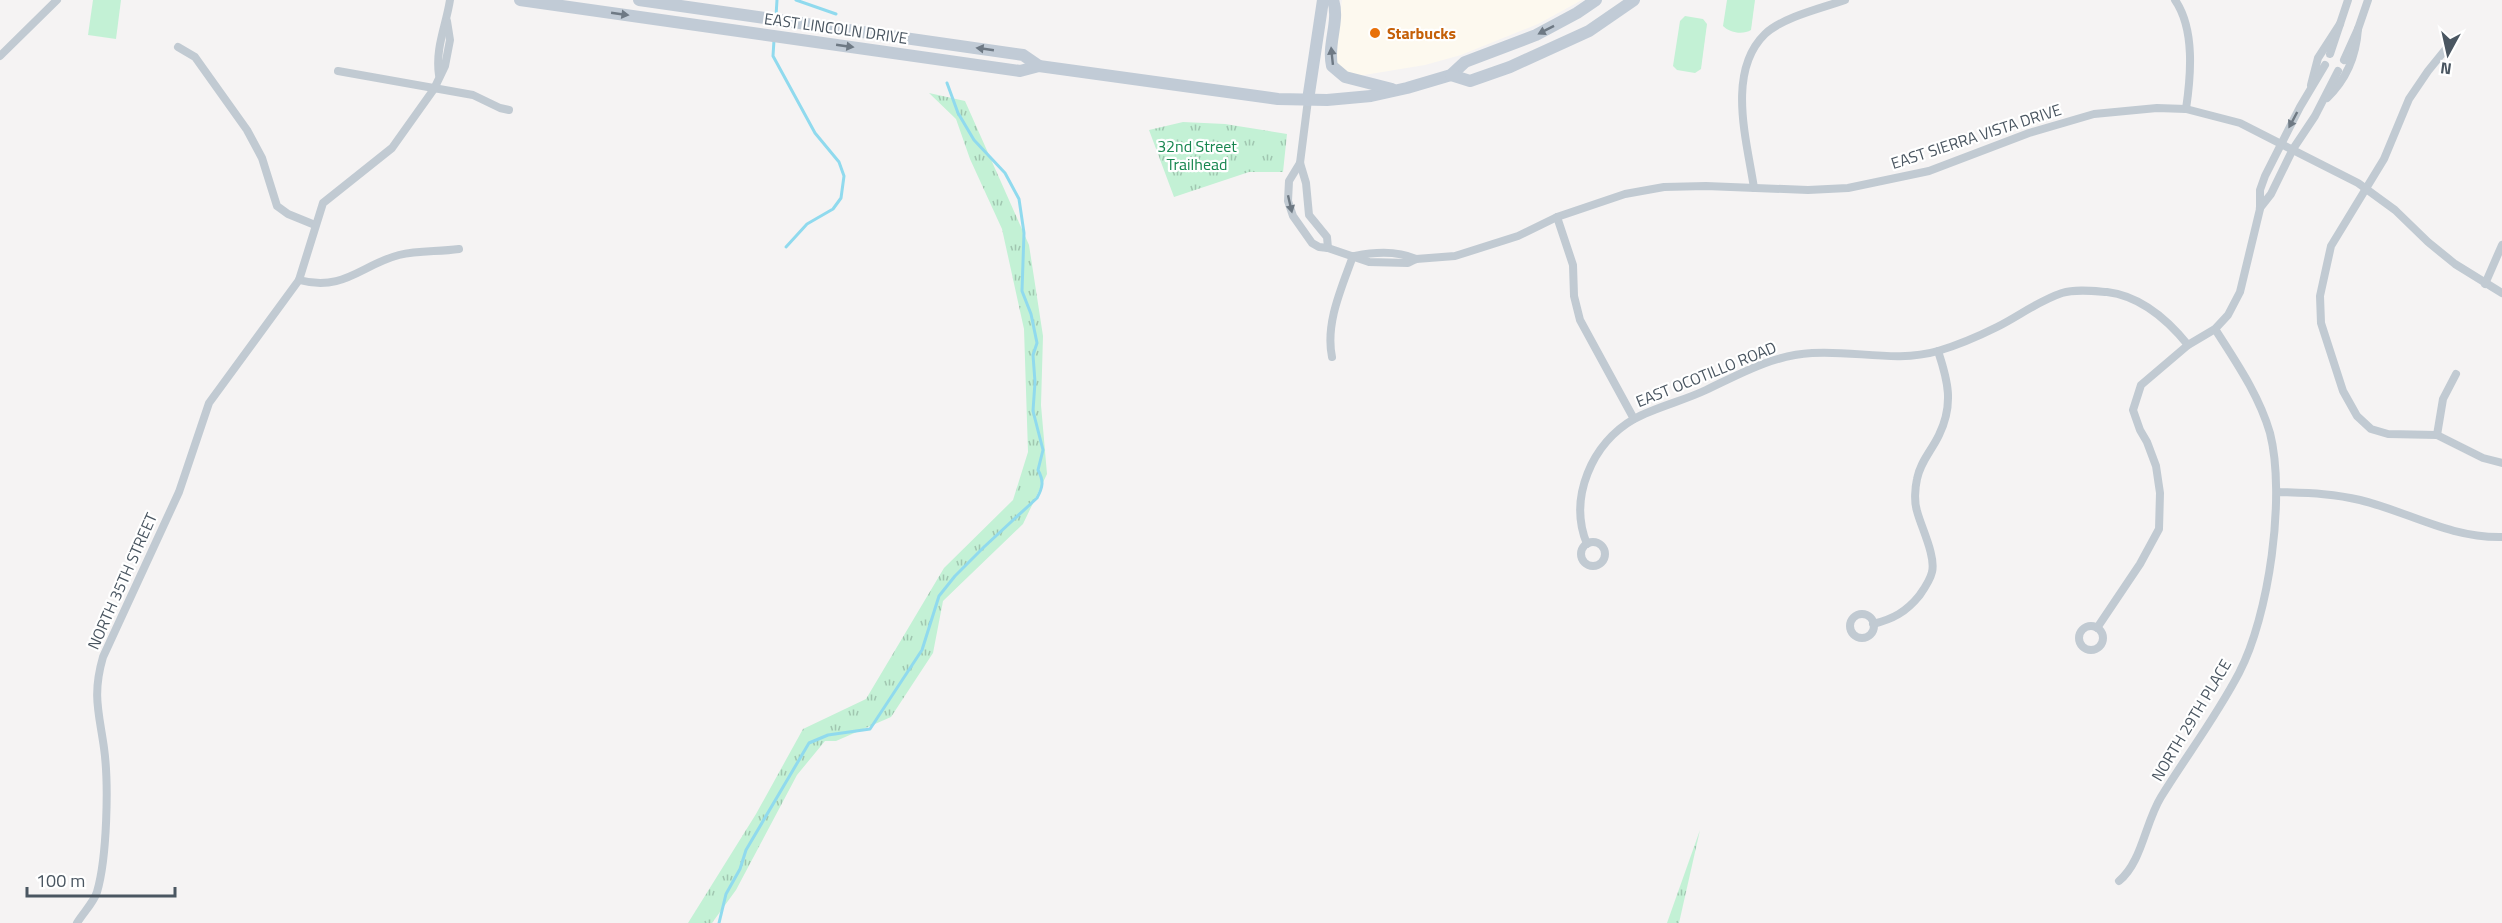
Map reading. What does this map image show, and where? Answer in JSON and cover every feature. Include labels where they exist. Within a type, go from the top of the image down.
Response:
[{"type":"main road","name":"EAST LINCOLN DRIVE","points":[[520,0],[1020,71],[1039,66],[1239,95],[1308,100],[1360,97],[1396,91],[1451,75],[1464,62],[1536,35],[1577,14],[1596,0]]},
{"type":"main road","name":"EAST LINCOLN DRIVE","points":[[639,0],[1023,55],[1039,66]]},
{"type":"main road","points":[[1308,100],[1323,0]]},
{"type":"main road","points":[[1333,0],[1336,10],[1330,58],[1336,71],[1345,77],[1396,91]]},
{"type":"main road","name":"EAST LINCOLN DRIVE","points":[[1451,75],[1470,81],[1510,67],[1589,31],[1634,0]]},
{"type":"main road","points":[[801,39],[804,23]]},
{"type":"street","points":[[0,56],[57,0]]},
{"type":"street","name":"NORTH 35TH STREET","points":[[77,923],[97,893],[103,848],[106,778],[95,697],[103,657],[179,492],[209,403],[299,280],[323,203],[392,148],[434,88],[440,75],[437,63],[440,38],[447,21],[450,0]]},
{"type":"street","points":[[1754,188],[1742,92],[1751,54],[1766,33],[1782,23],[1845,0]]},
{"type":"street","points":[[2175,0],[2180,7],[2186,27],[2190,64],[2186,109]]},
{"type":"street","points":[[2330,54],[2348,0]]},
{"type":"street","points":[[2344,60],[2358,29],[2367,0]]},
{"type":"street","points":[[2308,95],[2318,58],[2340,24]]},
{"type":"street","points":[[2322,103],[2341,85],[2347,73],[2357,48],[2358,29]]},
{"type":"street","points":[[2454,39],[2409,99],[2384,159],[2367,189],[2347,216],[2331,246],[2320,296],[2321,322],[2343,391],[2357,416],[2372,429],[2388,434],[2437,435],[2483,458],[2502,463]]},
{"type":"street","points":[[178,47],[195,57],[247,130],[262,158],[277,206],[288,214],[315,225]]},
{"type":"street","points":[[2097,628],[2140,564],[2159,529],[2160,493],[2156,466],[2133,410],[2141,386],[2188,345],[2215,329],[2228,315],[2240,292],[2260,208],[2260,190],[2281,142],[2325,65]]},
{"type":"street","points":[[338,71],[473,95],[509,110]]},
{"type":"street","points":[[2260,208],[2271,194],[2293,149],[2322,103],[2338,71]]},
{"type":"street","name":"EAST SIERRA VISTA DRIVE","points":[[1308,100],[1300,163],[1306,183],[1309,215],[1327,237],[1328,248]]},
{"type":"street","name":"EAST SIERRA VISTA DRIVE","points":[[1300,163],[1288,181],[1288,201],[1293,216],[1302,230],[1319,247],[1353,256],[1370,253],[1407,255],[1416,259],[1455,256],[1518,236],[1557,218],[1625,194],[1664,187],[1706,186],[1808,190],[1848,188],[1929,171],[2029,133],[2094,114],[2157,108],[2186,109],[2240,123],[2281,142],[2367,189],[2396,210],[2428,242],[2455,264],[2485,284],[2502,292]]},
{"type":"street","points":[[1557,218],[1573,265],[1574,296],[1580,320],[1634,419]]},
{"type":"street","points":[[1302,230],[1314,222]]},
{"type":"street","points":[[2485,284],[2502,245]]},
{"type":"street","points":[[299,280],[316,285],[359,273],[396,256],[421,250],[442,252],[459,249]]},
{"type":"street","points":[[1332,357],[1330,339],[1334,311],[1353,256]]},
{"type":"street","name":"EAST OCOTILLO ROAD","points":[[1587,544],[1581,523],[1581,491],[1591,466],[1612,436],[1634,419],[1778,358],[1812,353],[1901,357],[1938,351],[1996,328],[2063,292],[2078,291],[2107,292],[2128,296],[2145,305],[2172,326],[2188,345]]},
{"type":"street","name":"NORTH 29TH PLACE","points":[[2119,881],[2128,873],[2136,857],[2152,813],[2240,672],[2265,595],[2277,492],[2270,434],[2257,397],[2215,329]]},
{"type":"street","points":[[1873,624],[1891,619],[1909,609],[1925,588],[1933,571],[1922,523],[1916,510],[1916,494],[1920,469],[1939,435],[1950,395],[1938,351]]},
{"type":"street","points":[[2437,435],[2443,399],[2456,374]]},
{"type":"street","points":[[2277,492],[2321,493],[2360,500],[2453,532],[2469,536],[2502,537]]},
{"type":"shaded area","points":[[1342,0],[1582,0],[1538,24],[1461,55],[1425,65],[1358,76],[1337,67],[1334,52]]},
{"type":"green space","points":[[93,0],[121,0],[116,39],[88,35]]},
{"type":"green space","points":[[1727,0],[1755,0],[1751,30],[1737,32],[1723,26]]},
{"type":"green space","points":[[1685,16],[1703,19],[1707,24],[1701,69],[1695,73],[1677,70],[1673,66],[1680,21]]},
{"type":"green space","points":[[929,93],[965,101],[1029,245],[1043,336],[1041,405],[1047,474],[1023,524],[943,601],[933,653],[891,717],[836,741],[825,741],[797,775],[736,890],[712,923],[688,923],[756,814],[803,729],[866,699],[944,568],[1013,500],[1028,452],[1024,329],[1002,229],[970,159],[956,119]]},
{"type":"green space","name":"32nd Street Trailhead","points":[[1183,122],[1225,124],[1287,134],[1283,172],[1249,172],[1174,197],[1149,130]]},
{"type":"green space","points":[[1700,830],[1679,923],[1667,923]]},
{"type":"waterway","points":[[776,16],[777,0]]},
{"type":"waterway","points":[[796,0],[836,14]]},
{"type":"waterway","points":[[774,40],[773,56],[815,133],[839,162],[844,176],[841,198],[833,209],[807,224],[786,247]]},
{"type":"waterway","points":[[719,923],[726,894],[740,869],[746,850],[809,743],[828,735],[870,729],[922,650],[939,596],[955,576],[1037,498],[1042,487],[1038,470],[1043,450],[1033,411],[1035,382],[1033,355],[1037,343],[1031,314],[1022,291],[1024,233],[1019,199],[1005,173],[974,140],[958,113],[947,83]]},
{"type":"place","name":"Starbucks","points":[[1375,33]]}]
